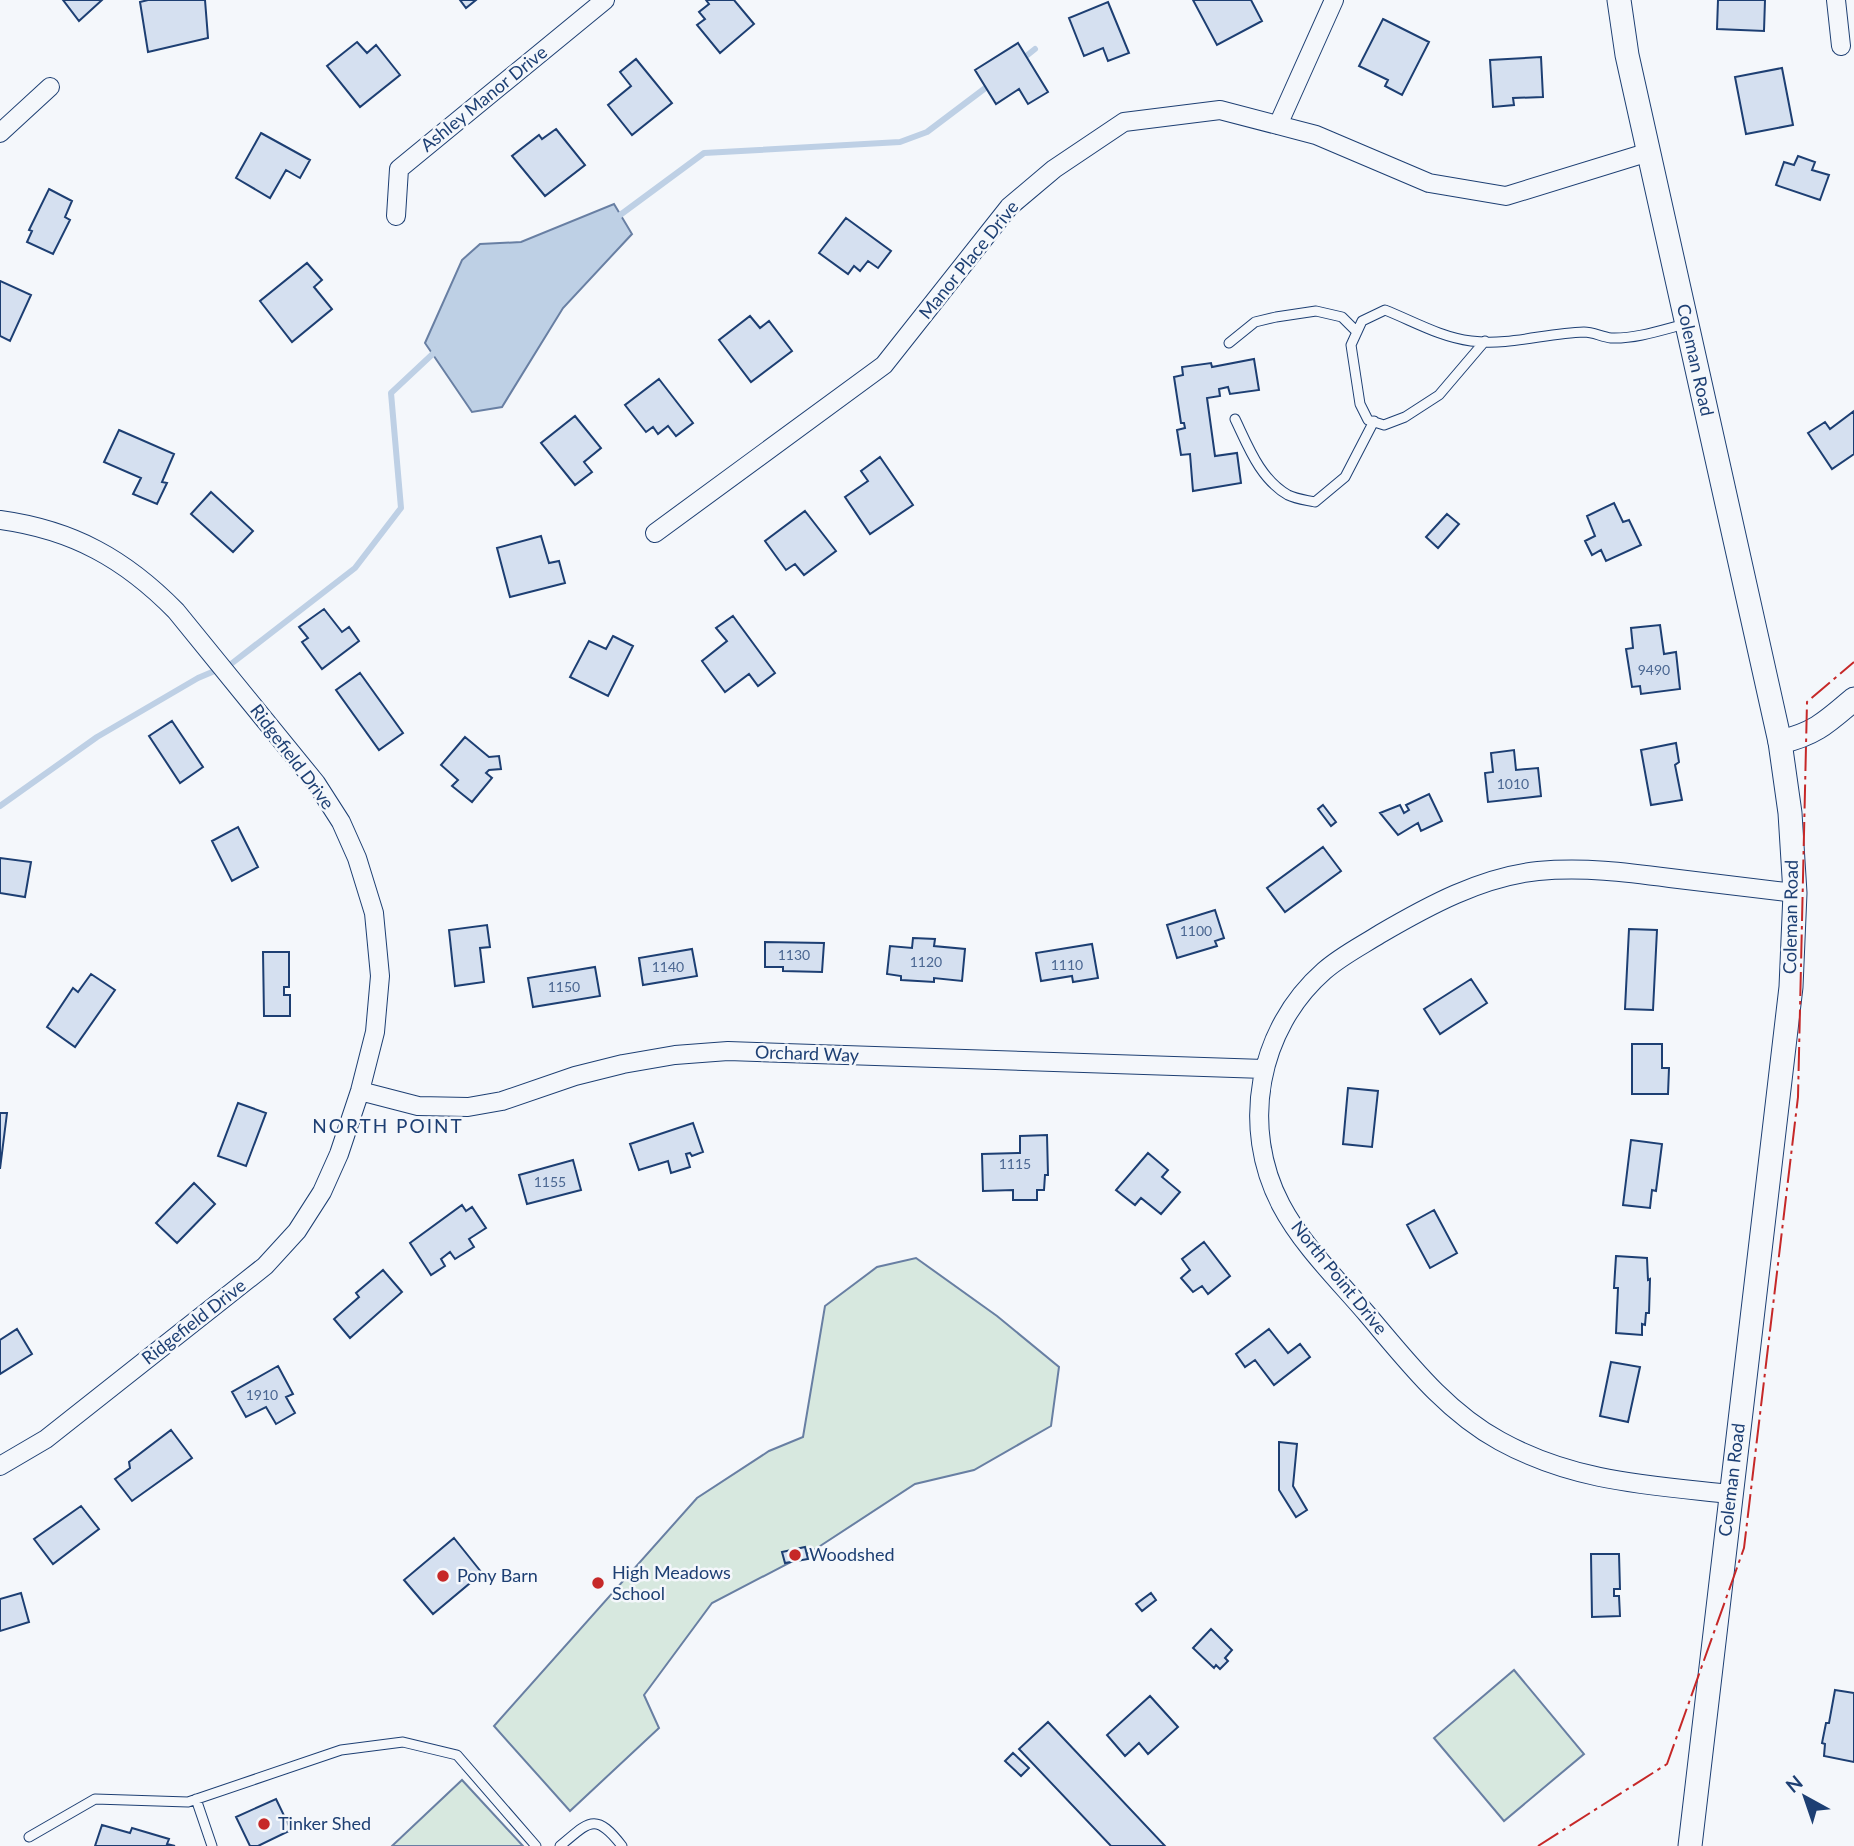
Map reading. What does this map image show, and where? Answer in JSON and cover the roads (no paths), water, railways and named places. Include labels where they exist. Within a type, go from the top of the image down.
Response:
[{"type":"street","name":"Ashley Manor Drive","points":[[396,216],[399,169],[605,0]]},
{"type":"street","points":[[1278,125],[1334,0]]},
{"type":"street","name":"Coleman Road","points":[[1619,0],[1627,55],[1780,743],[1790,813],[1795,893],[1791,986],[1690,1846]]},
{"type":"street","points":[[1836,0],[1842,46]]},
{"type":"street","points":[[0,133],[50,87]]},
{"type":"street","name":"Manor Place Drive","points":[[655,533],[884,365],[1009,206],[1054,169],[1124,122],[1220,110],[1316,135],[1429,183],[1506,196],[1649,152]]},
{"type":"street","name":"Ridgefield Drive","points":[[0,520],[70,537],[109,556],[153,588],[176,611],[316,783],[341,822],[357,858],[373,913],[380,975],[375,1032],[360,1091],[339,1154],[322,1192],[297,1231],[265,1266],[46,1440],[0,1466]]},
{"type":"street","points":[[1780,743],[1803,737],[1825,724],[1854,699]]},
{"type":"street","name":"North Point Drive","points":[[1730,1494],[1613,1481],[1561,1468],[1530,1457],[1497,1439],[1470,1422],[1441,1398],[1303,1238],[1281,1207],[1267,1174],[1259,1138],[1258,1102],[1273,1041],[1286,1015],[1304,991],[1325,970],[1424,908],[1480,884],[1535,872],[1590,868],[1795,893]]},
{"type":"street","name":"Orchard Way","points":[[360,1091],[418,1106],[468,1107],[502,1101],[623,1063],[728,1051],[1264,1069]]},
{"type":"lane","points":[[1485,341],[1439,395],[1405,417],[1384,425],[1368,419],[1360,404],[1350,345],[1362,321],[1385,310],[1439,333],[1502,342],[1587,332],[1610,338],[1646,334],[1687,323]]},
{"type":"lane","points":[[1229,343],[1255,322],[1316,311],[1342,317],[1357,332]]},
{"type":"lane","points":[[1235,419],[1257,464],[1274,484],[1290,496],[1315,502],[1345,477],[1374,422]]},
{"type":"lane","points":[[29,1837],[95,1799],[188,1802],[341,1750],[403,1742],[457,1755],[536,1846]]},
{"type":"lane","points":[[196,1799],[212,1846]]},
{"type":"lane","points":[[560,1846],[586,1824],[595,1823],[604,1826],[622,1846]]},
{"type":"water","points":[[614,204],[632,234],[563,308],[502,407],[472,412],[425,343],[462,260],[480,244],[521,242]]},
{"type":"waterway","points":[[1020,61],[1035,49]]},
{"type":"waterway","points":[[616,218],[704,153],[900,142],[927,132],[992,83]]},
{"type":"waterway","points":[[0,806],[97,737],[198,678],[231,664],[355,568],[401,508],[391,393],[438,349]]},
{"type":"place","name":"Woodshed","points":[[795,1555]]},
{"type":"place","name":"Pony Barn","points":[[443,1576]]},
{"type":"place","name":"High Meadows School","points":[[598,1583]]},
{"type":"place","name":"Tinker Shed","points":[[264,1824]]},
{"type":"district","name":"NORTH POINT","points":[[388,1126]]}]
